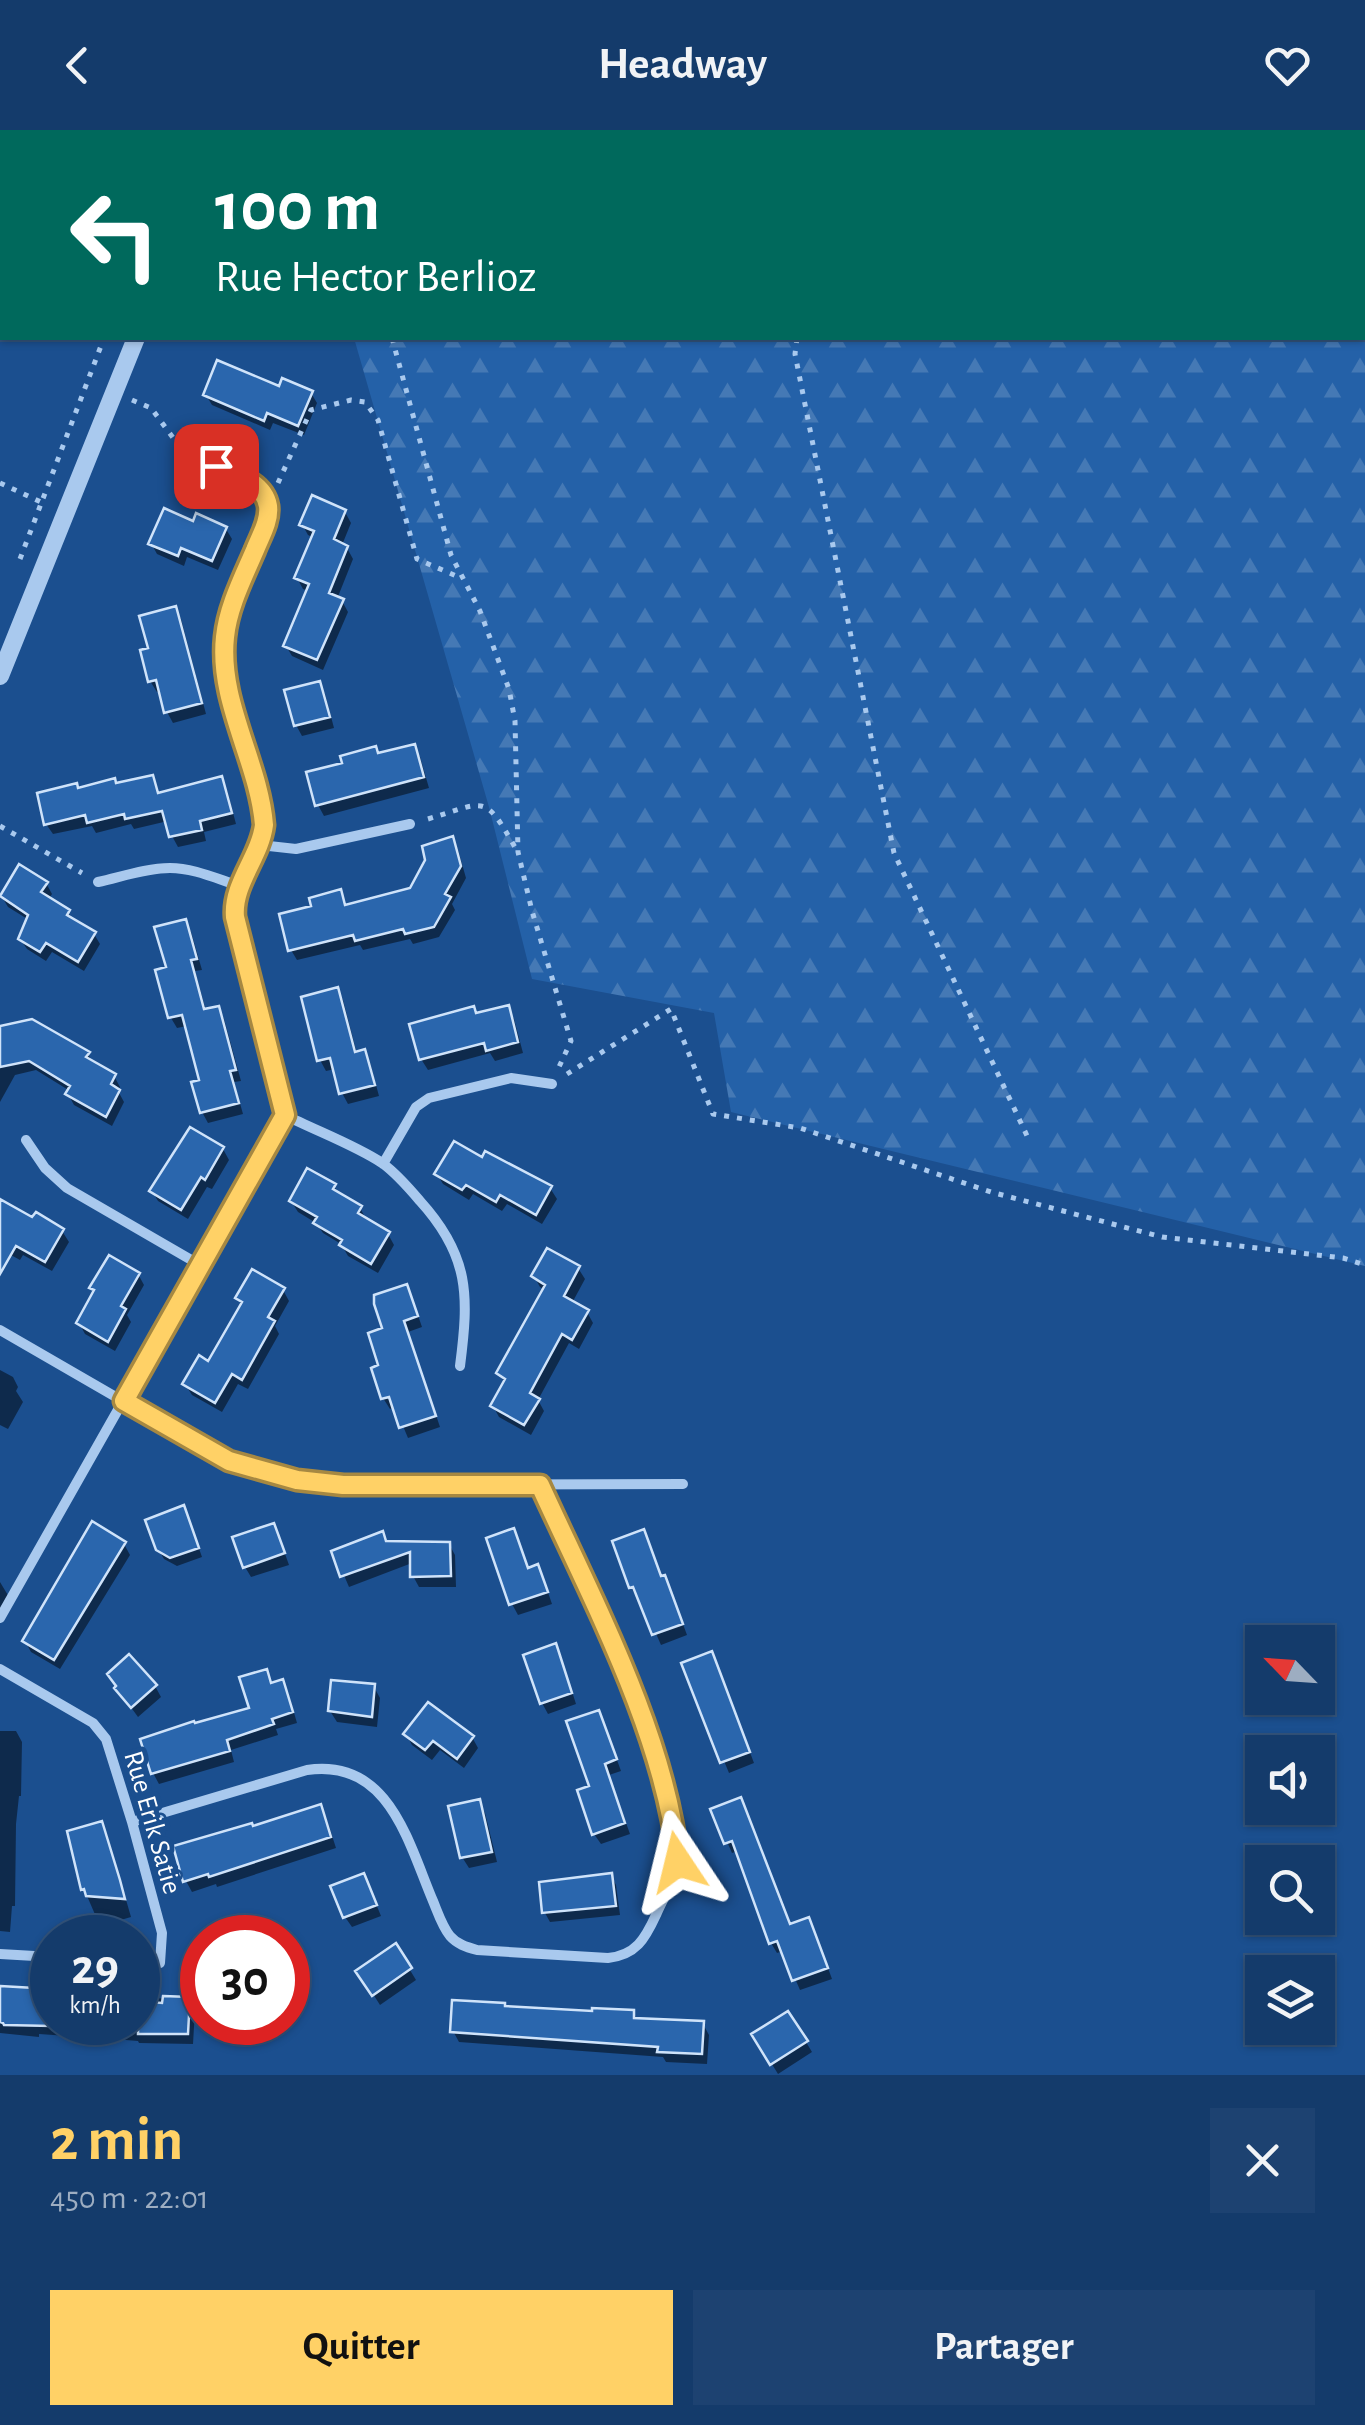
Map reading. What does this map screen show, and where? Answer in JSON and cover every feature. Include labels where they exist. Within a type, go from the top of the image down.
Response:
[{"type":"street","points":[[0,676],[135,340]]},
{"type":"street","points":[[0,1618],[285,1115],[235,917],[236,897],[260,844],[264,825],[226,672],[225,637],[233,602],[264,527],[268,505],[258,488],[248,481],[183,450]]},
{"type":"street","points":[[260,844],[296,849],[410,824]]},
{"type":"street","points":[[98,882],[172,868],[240,886]]},
{"type":"street","points":[[382,1164],[416,1107],[429,1098],[511,1078],[552,1084]]},
{"type":"street","points":[[285,1115],[382,1164],[432,1214],[456,1256],[466,1294],[460,1366]]},
{"type":"street","points":[[26,1140],[45,1168],[67,1188],[200,1264]]},
{"type":"street","points":[[0,1330],[229,1461],[297,1480],[343,1485],[683,1484]]},
{"type":"street","points":[[132,1822],[307,1770],[346,1772],[360,1777],[394,1810],[444,1927],[459,1944],[477,1950],[608,1958],[633,1951],[650,1929],[675,1872],[678,1862],[673,1832],[662,1780],[625,1676],[540,1485]]},
{"type":"street","name":"Rue Erik Satie","points":[[0,1669],[94,1723],[106,1739],[157,1915]]},
{"type":"street","name":"Rue Erik Satie","points":[[160,1926],[160,1963]]},
{"type":"street","points":[[0,1954],[30,1956]]},
{"type":"path","points":[[14,574],[103,340]]},
{"type":"path","points":[[393,340],[451,555],[480,612],[509,689],[515,721],[518,852],[570,1041],[552,1084]]},
{"type":"path","points":[[797,340],[795,354],[894,853],[1030,1140]]},
{"type":"path","points":[[115,393],[150,408],[183,450]]},
{"type":"path","points":[[268,505],[312,410],[351,400],[365,402],[378,420],[418,559],[464,579]]},
{"type":"path","points":[[0,483],[42,502]]},
{"type":"path","points":[[410,824],[477,804],[489,807],[518,852]]},
{"type":"path","points":[[0,826],[98,882]]},
{"type":"path","points":[[552,1084],[670,1009],[714,1114],[800,1128],[991,1192],[1162,1237],[1343,1258],[1365,1265]]},
{"type":"green space","points":[[355,340],[1365,340],[1365,1266],[731,1112],[714,1013],[532,979],[489,807]]},
{"type":"building","points":[[217,360],[279,386],[282,378],[313,391],[298,426],[267,413],[264,421],[203,395]]},
{"type":"building","points":[[312,495],[346,510],[334,539],[348,546],[329,593],[344,599],[317,660],[283,646],[309,584],[294,578],[314,531],[299,525]]},
{"type":"building","points":[[164,508],[193,521],[196,513],[227,527],[212,561],[181,548],[178,556],[148,544]]},
{"type":"building","points":[[176,606],[202,703],[164,713],[156,680],[148,682],[140,650],[148,648],[139,616]]},
{"type":"building","points":[[320,681],[330,717],[294,726],[284,690]]},
{"type":"building","points":[[415,744],[424,777],[315,806],[306,772],[342,763],[340,756],[376,746],[378,753]]},
{"type":"building","points":[[153,775],[158,793],[222,776],[232,813],[200,821],[202,830],[169,837],[162,811],[125,819],[124,814],[87,823],[85,815],[44,825],[37,793],[77,783],[78,788],[115,778],[116,783]]},
{"type":"building","points":[[453,836],[461,866],[445,894],[451,897],[434,927],[405,934],[403,929],[355,941],[353,935],[288,951],[279,914],[311,906],[309,898],[341,889],[345,905],[410,888],[425,860],[422,846]]},
{"type":"building","points":[[19,864],[48,882],[41,892],[70,910],[67,915],[96,932],[78,962],[46,943],[40,952],[18,939],[28,915],[0,896]]},
{"type":"building","points":[[186,919],[197,959],[191,960],[204,1009],[219,1006],[236,1070],[230,1071],[239,1103],[200,1113],[191,1082],[199,1080],[182,1015],[168,1018],[155,970],[166,967],[154,927]]},
{"type":"building","points":[[338,987],[355,1052],[365,1049],[375,1085],[339,1094],[330,1058],[317,1061],[301,997]]},
{"type":"building","points":[[509,1005],[518,1042],[486,1051],[484,1043],[419,1060],[409,1024],[474,1006],[476,1013]]},
{"type":"building","points":[[32,1019],[90,1052],[86,1057],[116,1074],[111,1084],[120,1090],[106,1117],[65,1094],[70,1086],[29,1061],[0,1067],[0,1026]]},
{"type":"building","points":[[190,1127],[224,1147],[181,1210],[149,1191]]},
{"type":"building","points":[[454,1141],[482,1157],[485,1151],[552,1186],[536,1215],[500,1195],[496,1202],[466,1185],[462,1190],[434,1174]]},
{"type":"building","points":[[307,1168],[336,1184],[333,1189],[362,1206],[358,1213],[390,1232],[371,1264],[339,1245],[342,1240],[313,1223],[317,1217],[289,1201]]},
{"type":"building","points":[[0,1199],[32,1217],[36,1212],[64,1229],[45,1262],[16,1246],[0,1274]]},
{"type":"building","points":[[547,1248],[580,1266],[564,1296],[589,1310],[572,1340],[562,1334],[530,1393],[540,1399],[524,1425],[490,1406],[505,1379],[496,1373],[545,1285],[531,1276]]},
{"type":"building","points":[[109,1255],[140,1273],[121,1306],[126,1309],[108,1342],[76,1323],[94,1290],[89,1288]]},
{"type":"building","points":[[252,1269],[285,1288],[268,1317],[275,1321],[242,1380],[232,1374],[215,1403],[182,1384],[199,1355],[208,1361],[242,1302],[235,1298]]},
{"type":"building","points":[[407,1284],[418,1316],[404,1321],[436,1416],[399,1428],[389,1397],[381,1399],[371,1368],[378,1365],[368,1333],[382,1328],[374,1295]]},
{"type":"building","points":[[184,1505],[199,1548],[170,1558],[156,1550],[145,1520]]},
{"type":"building","points":[[92,1521],[126,1542],[54,1660],[22,1641]]},
{"type":"building","points":[[274,1523],[285,1553],[243,1568],[232,1537]]},
{"type":"building","points":[[514,1528],[528,1568],[538,1564],[548,1592],[509,1605],[486,1538]]},
{"type":"building","points":[[644,1529],[683,1624],[652,1635],[612,1541]]},
{"type":"building","points":[[383,1531],[386,1541],[450,1542],[451,1576],[410,1577],[410,1552],[340,1577],[331,1551]]},
{"type":"building","points":[[556,1643],[572,1693],[540,1704],[523,1655]]},
{"type":"building","points":[[712,1651],[750,1752],[720,1763],[681,1663]]},
{"type":"building","points":[[129,1654],[157,1685],[131,1708],[107,1674]]},
{"type":"building","points":[[267,1669],[271,1683],[283,1679],[293,1712],[272,1719],[274,1724],[227,1740],[230,1751],[151,1774],[140,1739],[249,1708],[239,1677]]},
{"type":"building","points":[[331,1680],[375,1684],[372,1717],[328,1711]]},
{"type":"building","points":[[428,1702],[474,1736],[457,1759],[433,1741],[425,1750],[403,1734]]},
{"type":"building","points":[[599,1710],[617,1759],[605,1764],[625,1823],[592,1835],[577,1790],[589,1786],[566,1721]]},
{"type":"building","points":[[741,1797],[790,1924],[809,1917],[828,1968],[792,1981],[777,1941],[769,1944],[732,1841],[724,1844],[710,1809]]},
{"type":"building","points":[[480,1799],[492,1852],[460,1858],[448,1806]]},
{"type":"building","points":[[321,1804],[331,1837],[183,1882],[173,1846]]},
{"type":"building","points":[[102,1821],[125,1899],[86,1896],[81,1890],[67,1831]]},
{"type":"building","points":[[364,1873],[377,1905],[343,1918],[330,1886]]},
{"type":"building","points":[[612,1873],[616,1906],[542,1913],[539,1882]]},
{"type":"building","points":[[396,1943],[412,1968],[372,1996],[355,1971]]},
{"type":"building","points":[[0,1986],[30,1988],[30,2026],[0,2022]]},
{"type":"building","points":[[163,1996],[180,1997],[180,2034],[160,2034]]},
{"type":"building","points":[[452,2000],[592,2011],[634,2010],[634,2018],[704,2021],[702,2054],[657,2052],[658,2047],[450,2032]]},
{"type":"building","points":[[788,2011],[808,2041],[770,2065],[751,2034]]},
{"type":"route","points":[[216,466],[258,488],[268,505],[264,527],[233,602],[224,655],[264,825],[260,844],[236,897],[235,917],[285,1115],[124,1401],[229,1461],[297,1480],[343,1485],[540,1485],[618,1657],[638,1711],[662,1780],[678,1862]]}]
